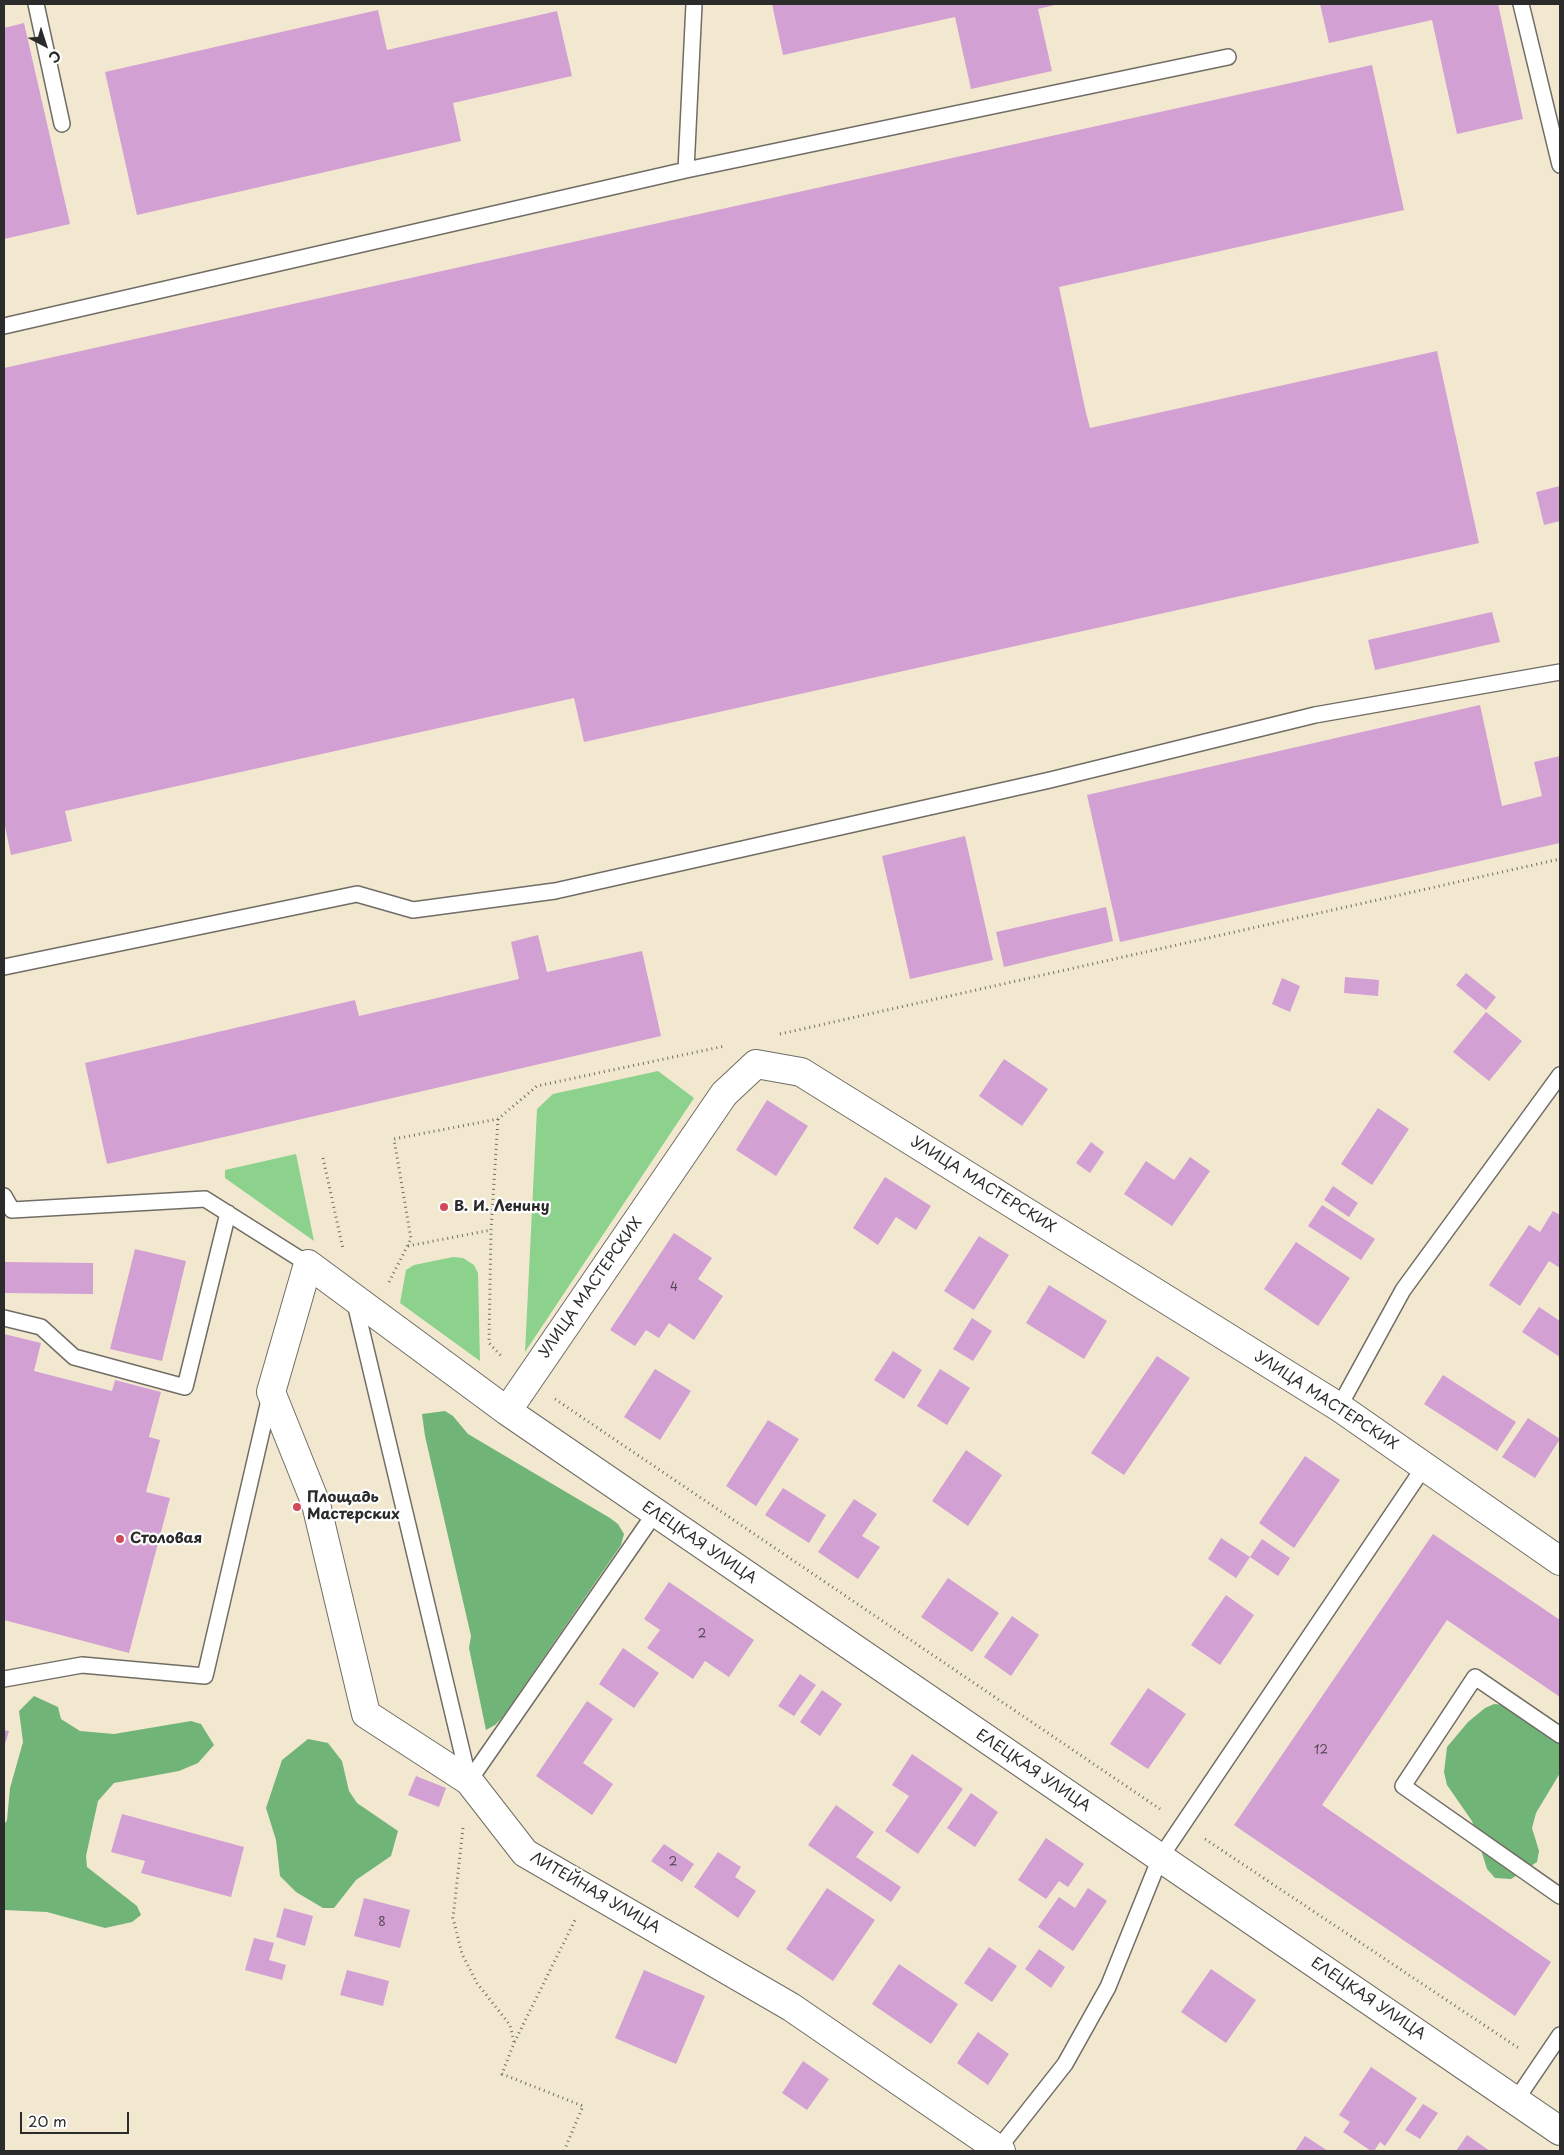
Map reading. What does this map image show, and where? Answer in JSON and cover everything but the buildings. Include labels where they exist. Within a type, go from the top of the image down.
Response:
[{"type":"street","name":"УЛИЦА МАСТЕРСКИХ","points":[[507,1411],[724,1094],[756,1064],[801,1072],[1339,1407],[1560,1561]]},
{"type":"street","name":"ЕЛЕЦКАЯ УЛИЦА","points":[[308,1264],[507,1411],[1560,2131]]},
{"type":"street","points":[[271,1392],[308,1264]]},
{"type":"street","name":"ЛИТЕЙНАЯ УЛИЦА","points":[[271,1392],[316,1504],[366,1714],[469,1781],[525,1853],[790,2007],[1000,2150]]},
{"type":"lane","points":[[36,4],[62,124]]},
{"type":"lane","points":[[686,170],[694,4]]},
{"type":"lane","points":[[1521,4],[1560,164]]},
{"type":"lane","points":[[4,326],[686,170],[1228,57]]},
{"type":"lane","points":[[4,967],[357,894],[413,910],[555,891],[1050,780],[1315,715],[1560,672]]},
{"type":"lane","points":[[1339,1407],[1403,1290],[1560,1075]]},
{"type":"lane","points":[[4,1196],[8,1212],[205,1199],[308,1264]]},
{"type":"lane","points":[[4,1318],[41,1327],[74,1357],[185,1387],[228,1213]]},
{"type":"lane","points":[[364,1305],[469,1781]]},
{"type":"lane","points":[[4,1679],[82,1665],[205,1676],[271,1392]]},
{"type":"lane","points":[[1000,2150],[1065,2064],[1108,1987],[1160,1858],[1424,1467]]},
{"type":"lane","points":[[469,1781],[655,1513]]},
{"type":"lane","points":[[1560,1735],[1475,1677],[1403,1786],[1560,1896]]},
{"type":"lane","points":[[1516,2100],[1560,2036]]},
{"type":"path","points":[[774,1035],[1560,859]]},
{"type":"path","points":[[364,1305],[411,1239],[394,1139],[498,1119],[537,1086],[726,1046]]},
{"type":"path","points":[[498,1119],[491,1230],[488,1344],[528,1380],[1182,1825],[1542,2063]]},
{"type":"path","points":[[324,1158],[364,1305]]},
{"type":"path","points":[[407,1246],[491,1230]]},
{"type":"path","points":[[469,1781],[453,1918],[462,1954],[477,1984],[510,2025],[514,2043]]},
{"type":"path","points":[[564,2151],[583,2106],[502,2074],[514,2043],[590,1891]]},
{"type":"green space","points":[[658,1071],[694,1098],[525,1352],[537,1109],[553,1094]]},
{"type":"green space","points":[[296,1154],[314,1241],[225,1178],[225,1170]]},
{"type":"green space","points":[[453,1257],[463,1258],[474,1265],[478,1273],[480,1361],[400,1303],[406,1270],[414,1265]]},
{"type":"green space","points":[[445,1411],[453,1416],[468,1434],[610,1518],[618,1524],[624,1534],[621,1545],[502,1718],[486,1730],[469,1648],[471,1636],[425,1436],[422,1414]]},
{"type":"green space","points":[[34,1696],[58,1707],[61,1719],[80,1731],[114,1734],[191,1721],[201,1724],[214,1745],[198,1763],[179,1771],[114,1783],[98,1801],[86,1856],[87,1867],[137,1906],[141,1915],[132,1922],[105,1928],[47,1912],[4,1910],[4,1825],[7,1820],[10,1788],[23,1742],[19,1711]]},
{"type":"green space","points":[[1494,1704],[1516,1706],[1560,1737],[1560,1773],[1536,1813],[1532,1828],[1539,1851],[1537,1862],[1511,1879],[1495,1878],[1487,1869],[1472,1821],[1447,1785],[1444,1772],[1447,1747],[1468,1722],[1485,1708]]},
{"type":"green space","points":[[308,1739],[328,1743],[342,1761],[349,1791],[357,1803],[398,1831],[391,1856],[356,1880],[334,1908],[323,1908],[296,1892],[280,1876],[276,1840],[266,1808],[282,1760]]},
{"type":"place","name":"В. И. Ленину","points":[[444,1207]]},
{"type":"place","name":"Площадь Мастерских","points":[[297,1507]]},
{"type":"place","name":"Столовая","points":[[120,1539]]}]
